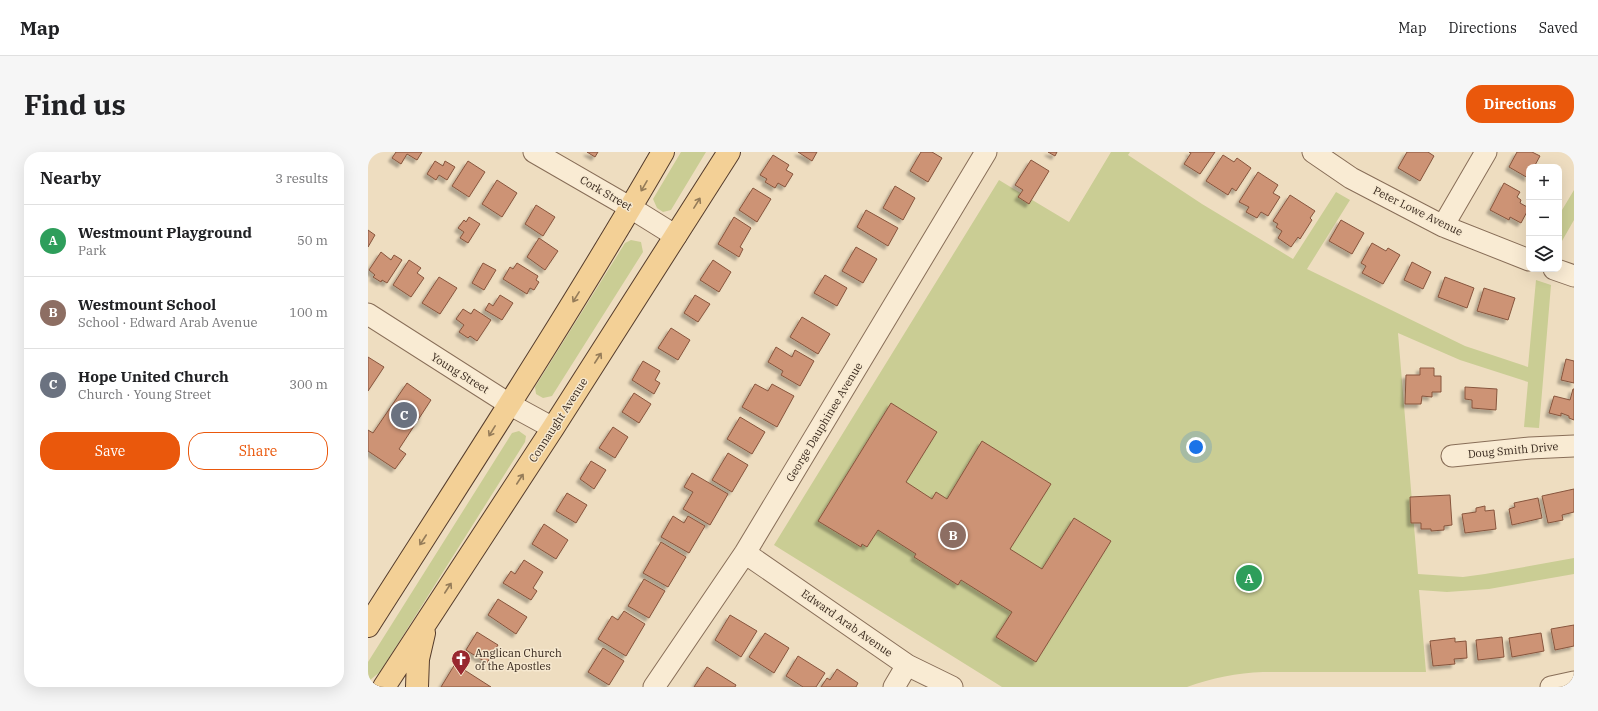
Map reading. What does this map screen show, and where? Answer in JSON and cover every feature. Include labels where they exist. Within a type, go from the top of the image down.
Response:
[{"type":"main road","points":[[368,626],[631,208],[663,152]]},
{"type":"main road","name":"Connaught Avenue","points":[[384,687],[553,428],[729,152]]},
{"type":"main road","points":[[417,687],[418,659],[427,620]]},
{"type":"street","name":"Cork Street","points":[[534,152],[676,236]]},
{"type":"street","name":"George Dauphinee Avenue","points":[[654,687],[745,553],[986,152]]},
{"type":"street","name":"Peter Lowe Avenue","points":[[1314,152],[1351,178],[1444,226],[1526,259]]},
{"type":"street","points":[[1444,226],[1486,152]]},
{"type":"street","points":[[1562,272],[1574,276]]},
{"type":"street","name":"Young Street","points":[[368,314],[509,404],[553,428]]},
{"type":"street","name":"Doug Smith Drive","points":[[1452,456],[1530,448],[1574,446]]},
{"type":"street","name":"Edward Arab Avenue","points":[[745,553],[907,664],[952,687]]},
{"type":"street","points":[[894,687],[907,664]]},
{"type":"street","points":[[1551,687],[1574,682]]},
{"type":"green space","points":[[681,152],[706,152],[671,210],[663,212],[657,208],[653,199]]},
{"type":"green space","points":[[1111,152],[1130,152],[1128,155],[1202,204],[1293,259],[1336,192],[1350,200],[1307,269],[1465,346],[1528,367],[1536,280],[1551,285],[1539,428],[1524,427],[1528,382],[1460,360],[1398,333],[1418,574],[1463,577],[1574,558],[1574,574],[1489,589],[1447,592],[1419,590],[1426,672],[1263,672],[1225,676],[1187,687],[1002,687],[774,545],[999,180],[1069,222]]},
{"type":"green space","points":[[1574,190],[1574,220],[1562,241],[1562,236],[1562,210]]},
{"type":"green space","points":[[631,240],[641,242],[643,252],[552,396],[543,398],[536,394],[535,387],[625,243]]},
{"type":"green space","points":[[519,431],[526,436],[525,442],[380,672],[368,680],[368,662],[512,433]]},
{"type":"building","points":[[396,152],[422,152],[417,160],[407,154],[401,164],[392,158]]},
{"type":"building","points":[[587,152],[598,152],[595,157]]},
{"type":"building","points":[[798,152],[817,152],[812,161]]},
{"type":"building","points":[[921,152],[932,152],[942,158],[928,182],[910,171]]},
{"type":"building","points":[[1048,152],[1057,152],[1055,156]]},
{"type":"building","points":[[1189,152],[1215,152],[1200,174],[1184,164],[1191,153]]},
{"type":"building","points":[[1407,152],[1428,152],[1434,156],[1420,181],[1398,168]]},
{"type":"building","points":[[1517,152],[1532,152],[1540,156],[1536,164],[1526,164],[1526,177],[1509,167]]},
{"type":"building","points":[[773,155],[789,165],[786,170],[793,174],[785,187],[778,183],[775,188],[765,182],[767,179],[760,175]]},
{"type":"building","points":[[1223,155],[1234,162],[1237,158],[1251,168],[1236,191],[1232,188],[1228,195],[1206,181]]},
{"type":"building","points":[[1031,160],[1049,171],[1029,204],[1018,197],[1023,190],[1015,185]]},
{"type":"building","points":[[435,161],[443,166],[445,161],[455,167],[447,180],[439,175],[436,180],[427,174]]},
{"type":"building","points":[[468,161],[485,172],[469,197],[452,186]]},
{"type":"building","points":[[1258,172],[1278,185],[1273,193],[1280,197],[1268,216],[1261,212],[1257,218],[1246,212],[1249,207],[1239,202]]},
{"type":"building","points":[[497,180],[517,193],[502,217],[482,204]]},
{"type":"building","points":[[1504,183],[1520,192],[1517,197],[1521,200],[1520,203],[1526,206],[1526,214],[1521,223],[1510,217],[1509,220],[1490,210]]},
{"type":"building","points":[[895,186],[915,198],[903,220],[883,208]]},
{"type":"building","points":[[753,188],[771,199],[757,222],[739,210]]},
{"type":"building","points":[[1290,195],[1315,211],[1310,218],[1312,220],[1300,239],[1298,237],[1291,247],[1278,238],[1282,231],[1276,227],[1278,224],[1273,221]]},
{"type":"building","points":[[536,205],[555,217],[543,236],[525,224]]},
{"type":"building","points":[[866,210],[898,228],[888,246],[857,227]]},
{"type":"building","points":[[469,217],[480,224],[468,243],[460,238],[464,232],[458,228],[464,220],[466,222]]},
{"type":"building","points":[[734,217],[751,228],[740,247],[743,249],[739,257],[718,244]]},
{"type":"building","points":[[1341,220],[1364,233],[1352,254],[1329,241]]},
{"type":"building","points":[[368,230],[375,235],[368,247]]},
{"type":"building","points":[[539,238],[558,251],[545,270],[527,257]]},
{"type":"building","points":[[1372,243],[1386,251],[1388,248],[1400,255],[1383,284],[1362,273],[1366,266],[1361,263]]},
{"type":"building","points":[[856,247],[877,259],[863,283],[842,271]]},
{"type":"building","points":[[381,252],[391,260],[394,255],[402,260],[387,283],[382,280],[381,282],[373,277],[375,275],[369,270]]},
{"type":"building","points":[[409,260],[421,268],[417,273],[424,278],[411,297],[393,285]]},
{"type":"building","points":[[713,260],[731,272],[719,292],[700,280]]},
{"type":"building","points":[[1412,262],[1431,272],[1423,289],[1404,280]]},
{"type":"building","points":[[483,263],[496,270],[484,290],[472,283]]},
{"type":"building","points":[[517,263],[538,276],[536,280],[539,282],[534,290],[530,288],[527,294],[503,279],[510,267],[513,269]]},
{"type":"building","points":[[825,275],[847,288],[837,306],[814,293]]},
{"type":"building","points":[[439,277],[457,288],[440,314],[422,303]]},
{"type":"building","points":[[1445,277],[1474,288],[1467,308],[1438,297]]},
{"type":"building","points":[[1484,288],[1515,298],[1508,320],[1477,311]]},
{"type":"building","points":[[500,295],[513,303],[502,320],[485,310],[489,303],[493,306]]},
{"type":"building","points":[[695,295],[710,304],[698,322],[684,313]]},
{"type":"building","points":[[463,309],[471,314],[474,309],[491,320],[477,341],[470,336],[468,338],[459,332],[464,325],[456,319]]},
{"type":"building","points":[[802,317],[830,334],[818,354],[790,337]]},
{"type":"building","points":[[671,328],[690,340],[678,360],[658,348]]},
{"type":"building","points":[[776,347],[792,357],[795,350],[814,361],[800,386],[781,375],[783,371],[768,362]]},
{"type":"building","points":[[368,357],[384,367],[368,391]]},
{"type":"building","points":[[1566,359],[1574,361],[1574,383],[1561,380]]},
{"type":"building","points":[[643,361],[660,371],[655,380],[660,383],[654,394],[632,380]]},
{"type":"building","points":[[1420,368],[1434,368],[1434,376],[1441,376],[1441,392],[1432,392],[1432,397],[1422,396],[1421,404],[1405,404],[1406,375],[1420,375]]},
{"type":"building","points":[[407,383],[431,400],[399,449],[406,454],[395,469],[368,451],[368,430],[373,433]]},
{"type":"building","points":[[755,384],[768,391],[772,384],[794,396],[777,427],[742,407]]},
{"type":"building","points":[[1465,387],[1497,389],[1496,410],[1472,408],[1472,400],[1465,399]]},
{"type":"building","points":[[1573,389],[1574,420],[1561,413],[1561,416],[1549,413],[1554,396],[1570,400]]},
{"type":"building","points":[[634,393],[651,404],[639,423],[622,412]]},
{"type":"building","points":[[891,403],[937,432],[906,482],[932,499],[936,492],[947,499],[982,441],[1051,484],[1010,549],[1042,569],[1074,518],[1111,541],[1036,662],[996,637],[1012,612],[961,580],[958,585],[914,557],[916,554],[878,530],[867,547],[862,544],[861,547],[818,521]]},
{"type":"building","points":[[740,417],[765,432],[752,454],[727,439]]},
{"type":"building","points":[[613,427],[628,437],[615,458],[599,448]]},
{"type":"building","points":[[728,453],[748,465],[732,492],[712,480]]},
{"type":"building","points":[[591,461],[606,470],[594,489],[580,479]]},
{"type":"building","points":[[692,473],[728,494],[710,525],[683,509],[693,492],[684,487]]},
{"type":"building","points":[[1574,489],[1574,512],[1562,515],[1563,520],[1548,523],[1542,496]]},
{"type":"building","points":[[567,493],[587,505],[576,523],[556,511]]},
{"type":"building","points":[[1450,495],[1452,525],[1444,526],[1444,530],[1431,531],[1431,529],[1421,529],[1421,523],[1411,523],[1410,497]]},
{"type":"building","points":[[1538,498],[1542,518],[1512,525],[1509,509],[1515,507],[1514,503]]},
{"type":"building","points":[[1485,506],[1485,511],[1494,510],[1496,529],[1465,533],[1462,514],[1476,512],[1476,508]]},
{"type":"building","points":[[673,516],[684,523],[688,516],[705,526],[689,553],[661,537]]},
{"type":"building","points":[[544,524],[568,540],[556,559],[532,544]]},
{"type":"building","points":[[661,542],[686,557],[668,587],[643,573]]},
{"type":"building","points":[[524,560],[543,572],[533,588],[537,591],[531,600],[503,583],[511,571],[515,574]]},
{"type":"building","points":[[644,579],[665,591],[649,618],[628,606]]},
{"type":"building","points":[[498,599],[527,617],[516,634],[488,615]]},
{"type":"building","points":[[624,611],[645,624],[626,656],[598,639],[612,616],[618,620]]},
{"type":"building","points":[[730,615],[757,631],[741,657],[715,640]]},
{"type":"building","points":[[1574,625],[1574,646],[1555,650],[1551,629]]},
{"type":"building","points":[[477,632],[498,645],[487,663],[466,650]]},
{"type":"building","points":[[765,633],[789,648],[774,673],[749,657]]},
{"type":"building","points":[[1541,633],[1544,651],[1512,657],[1509,638]]},
{"type":"building","points":[[1502,637],[1504,657],[1478,660],[1476,640]]},
{"type":"building","points":[[1455,638],[1455,642],[1466,641],[1467,658],[1454,659],[1455,664],[1433,666],[1430,641]]},
{"type":"building","points":[[603,648],[624,661],[609,685],[588,672]]},
{"type":"building","points":[[798,656],[825,673],[816,687],[803,687],[786,676]]},
{"type":"building","name":"Anglican Church of the Apostles","points":[[455,664],[491,687],[441,687]]},
{"type":"building","points":[[707,667],[736,685],[735,687],[694,687]]},
{"type":"building","points":[[837,669],[858,683],[856,687],[821,687],[827,678],[830,680]]},
{"type":"place","name":"Hope United Church","points":[[404,415]]},
{"type":"place","name":"Westmount School","points":[[953,535]]},
{"type":"place","name":"Westmount Playground","points":[[1249,578]]},
{"type":"place","name":"Anglican Church of the Apostles","points":[[461,676]]}]
